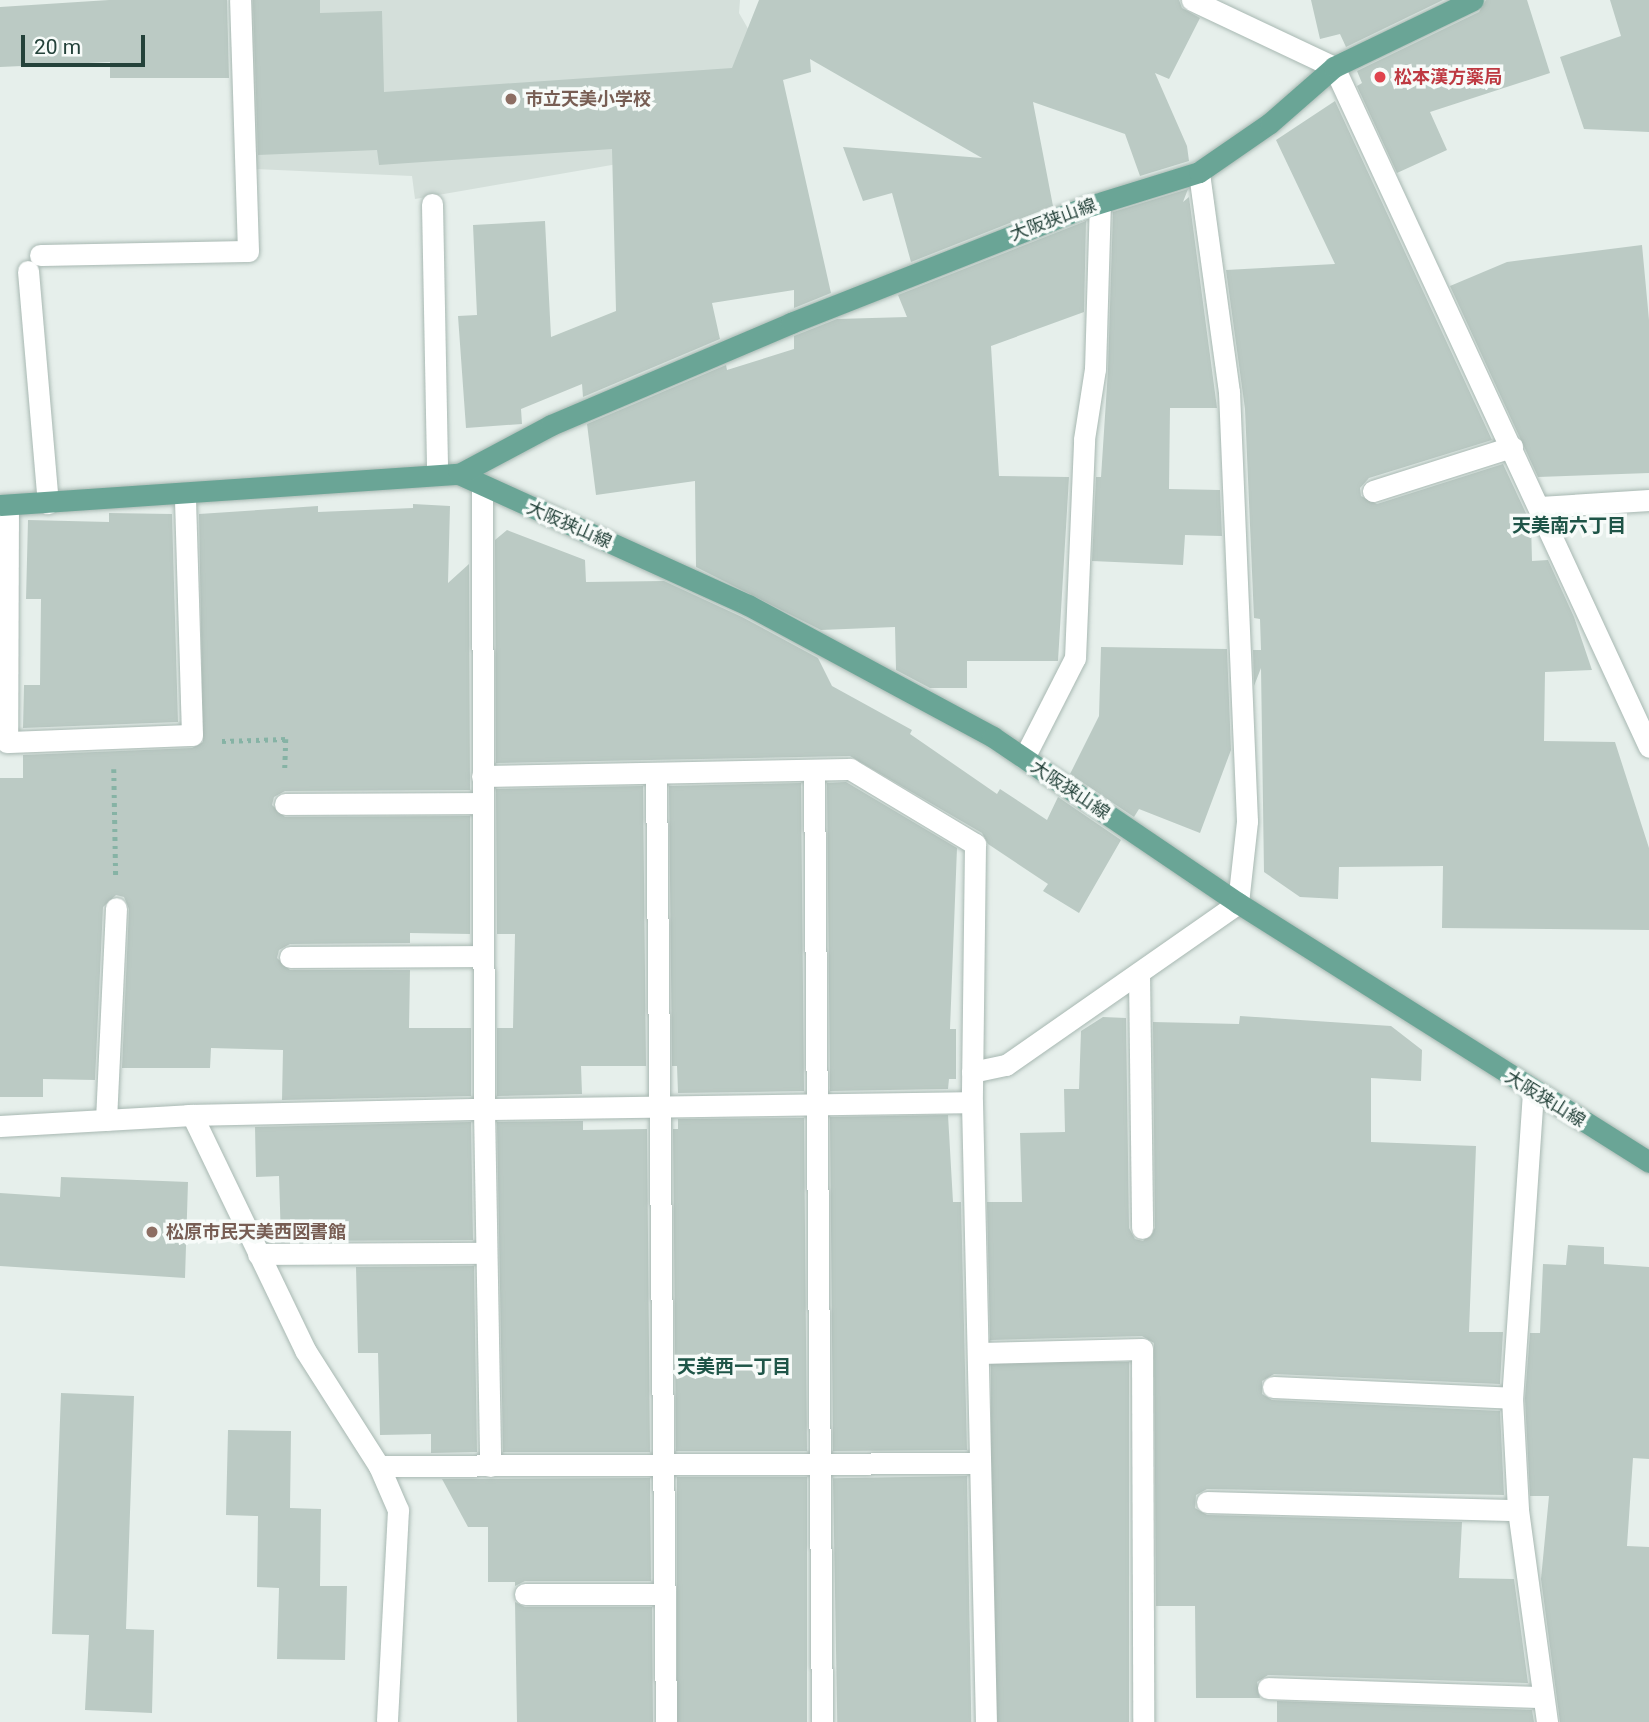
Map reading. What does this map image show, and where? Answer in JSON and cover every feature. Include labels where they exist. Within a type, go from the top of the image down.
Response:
[{"type":"main road","name":"大阪狭山線","points":[[4,505],[458,474],[551,425],[791,323],[1100,203],[1199,172],[1270,124],[1334,67],[1473,0]]},
{"type":"main road","name":"大阪狭山線","points":[[458,474],[748,605],[993,737],[1238,903],[1533,1092],[1649,1162]]},
{"type":"street","points":[[48,503],[34,263],[248,251],[240,0]]},
{"type":"street","points":[[1192,0],[1334,67],[1649,747]]},
{"type":"street","points":[[972,1072],[1006,1065],[1238,903],[1247,821],[1229,392],[1199,172]]},
{"type":"street","points":[[1024,758],[1075,658],[1084,439],[1095,369],[1100,203]]},
{"type":"street","points":[[432,204],[437,475]]},
{"type":"street","points":[[1373,491],[1512,447]]},
{"type":"street","points":[[482,486],[484,1109],[490,1466]]},
{"type":"street","points":[[4,505],[7,742],[192,735],[185,494]]},
{"type":"street","points":[[1539,506],[1649,500]]},
{"type":"street","points":[[482,776],[850,769],[975,844],[972,1102],[986,1722]]},
{"type":"street","points":[[814,771],[822,1722]]},
{"type":"street","points":[[656,773],[657,1108],[666,1722]]},
{"type":"street","points":[[285,804],[482,803]]},
{"type":"street","points":[[106,1120],[116,908]]},
{"type":"street","points":[[290,957],[483,956]]},
{"type":"street","points":[[1139,973],[1142,1228]]},
{"type":"street","points":[[1533,1092],[1512,1398],[1518,1510],[1547,1722]]},
{"type":"street","points":[[0,1126],[192,1115],[972,1102]]},
{"type":"street","points":[[192,1115],[305,1350],[379,1466],[398,1510],[385,1722]]},
{"type":"street","points":[[258,1254],[486,1253]]},
{"type":"street","points":[[979,1353],[1142,1349],[1143,1722]]},
{"type":"street","points":[[1273,1387],[1512,1398]]},
{"type":"street","points":[[379,1466],[979,1463]]},
{"type":"street","points":[[1207,1502],[1518,1510]]},
{"type":"street","points":[[526,1594],[663,1594]]},
{"type":"street","points":[[1268,1688],[1543,1697]]},
{"type":"path","points":[[192,735],[212,741],[286,739],[285,804]]},
{"type":"path","points":[[114,738],[116,908]]},
{"type":"shaded area","name":"市立天美小学校","points":[[249,0],[740,0],[739,13],[766,60],[652,158],[415,199],[412,176],[255,169]]},
{"type":"building","points":[[109,0],[227,0],[229,78],[110,78],[110,62],[0,67],[0,7]]},
{"type":"building","points":[[253,0],[320,0],[320,13],[382,11],[384,92],[732,68],[759,0],[1179,0],[1182,8],[1200,18],[1169,79],[1155,73],[1187,146],[1189,161],[1140,176],[1125,134],[1033,102],[1053,206],[911,262],[892,193],[863,201],[843,147],[982,158],[810,59],[811,72],[783,80],[831,293],[794,308],[794,290],[712,303],[720,339],[583,397],[582,384],[521,409],[522,424],[466,428],[458,316],[477,315],[473,225],[545,221],[551,337],[616,311],[612,149],[379,165],[377,150],[258,155]]},
{"type":"building","points":[[1311,0],[1443,0],[1346,47],[1340,34],[1320,39]]},
{"type":"building","points":[[1486,0],[1527,0],[1550,73],[1430,112],[1447,150],[1397,173],[1357,86],[1362,83],[1357,71],[1479,12]]},
{"type":"building","points":[[1610,0],[1649,0],[1649,132],[1584,129],[1560,57],[1621,36]]},
{"type":"building","points":[[1335,101],[1492,440],[1369,478],[1360,488],[1361,496],[1377,504],[1503,464],[1531,524],[1532,561],[1548,560],[1574,617],[1592,670],[1545,672],[1544,741],[1615,742],[1649,848],[1649,930],[1442,928],[1443,866],[1339,867],[1338,899],[1300,897],[1264,872],[1261,668],[1254,686],[1253,650],[1261,650],[1260,619],[1254,618],[1245,409],[1226,270],[1335,264],[1276,140]]},
{"type":"building","points":[[1188,189],[1183,202],[1189,197],[1217,408],[1170,408],[1169,489],[1220,490],[1222,536],[1185,535],[1183,565],[1092,561],[1096,477],[1101,477],[1108,370],[1113,212]]},
{"type":"building","points":[[1086,221],[1084,312],[991,346],[999,476],[1069,477],[1058,661],[967,661],[967,688],[930,688],[896,670],[895,627],[821,630],[696,567],[695,481],[596,495],[587,424],[726,365],[727,370],[794,349],[794,336],[837,319],[907,317],[898,295]]},
{"type":"building","points":[[1642,245],[1649,320],[1649,473],[1538,477],[1450,286],[1507,262]]},
{"type":"building","points":[[413,504],[450,506],[448,583],[469,564],[470,790],[285,791],[274,797],[272,805],[285,817],[470,816],[470,934],[410,933],[410,943],[290,944],[279,950],[277,958],[290,970],[410,970],[409,1028],[471,1028],[471,1096],[282,1100],[283,1050],[211,1048],[210,1068],[122,1068],[129,909],[124,897],[116,895],[103,907],[95,1080],[43,1079],[43,1097],[0,1097],[0,778],[23,778],[23,755],[192,748],[203,742],[199,514],[318,506],[318,512],[413,508]]},
{"type":"building","points":[[109,513],[172,514],[178,722],[23,728],[24,685],[40,685],[41,599],[26,599],[28,520],[109,522]]},
{"type":"building","points":[[507,530],[585,560],[586,582],[664,581],[742,617],[818,658],[832,686],[912,730],[910,734],[997,794],[1000,789],[1047,820],[1058,797],[1121,840],[1079,913],[1043,891],[1048,884],[988,844],[982,833],[850,756],[496,763],[495,540]]},
{"type":"building","points":[[1101,647],[1227,649],[1231,750],[1200,833],[1139,809],[1134,817],[1070,774],[1099,716]]},
{"type":"building","points":[[846,782],[957,848],[950,1029],[956,1029],[956,1079],[949,1079],[948,1089],[830,1091],[827,783]]},
{"type":"building","points":[[801,783],[804,1091],[678,1093],[677,1066],[672,1066],[669,786]]},
{"type":"building","points":[[643,786],[646,1066],[581,1066],[582,1094],[497,1096],[497,1028],[513,1028],[515,934],[497,934],[496,789]]},
{"type":"building","points":[[1240,1016],[1391,1026],[1422,1050],[1421,1081],[1371,1078],[1371,1142],[1476,1146],[1469,1332],[1503,1332],[1500,1384],[1274,1374],[1262,1381],[1262,1394],[1272,1400],[1500,1411],[1504,1495],[1207,1489],[1196,1495],[1195,1508],[1207,1515],[1462,1522],[1459,1578],[1514,1579],[1528,1683],[1268,1675],[1257,1682],[1260,1698],[1196,1698],[1195,1606],[1156,1606],[1154,1343],[1142,1336],[990,1340],[987,1202],[1022,1202],[1020,1133],[1065,1132],[1064,1089],[1079,1089],[1081,1031],[1103,1017],[1126,1018],[1129,1228],[1135,1239],[1143,1241],[1155,1228],[1153,1022],[1239,1024]]},
{"type":"building","points":[[948,1115],[953,1202],[961,1202],[967,1450],[833,1451],[830,1117]]},
{"type":"building","points":[[804,1118],[807,1451],[676,1451],[673,1129],[678,1129],[678,1119]]},
{"type":"building","points":[[583,1121],[583,1130],[647,1129],[650,1452],[503,1452],[497,1122]]},
{"type":"building","points":[[471,1122],[473,1240],[281,1241],[279,1176],[256,1177],[255,1127]]},
{"type":"building","points":[[61,1177],[188,1182],[185,1278],[0,1266],[0,1193],[60,1197]]},
{"type":"building","points":[[1568,1245],[1604,1247],[1604,1264],[1649,1267],[1649,1459],[1633,1458],[1627,1546],[1649,1547],[1649,1722],[1560,1722],[1541,1579],[1549,1496],[1530,1496],[1525,1398],[1530,1333],[1540,1333],[1543,1264],[1566,1265]]},
{"type":"building","points":[[474,1266],[477,1452],[431,1453],[431,1434],[380,1435],[378,1353],[358,1353],[356,1267]]},
{"type":"building","points":[[991,1362],[1129,1362],[1129,1722],[991,1722]]},
{"type":"building","points":[[61,1393],[134,1396],[126,1629],[154,1630],[152,1713],[85,1710],[89,1635],[52,1634]]},
{"type":"building","points":[[228,1430],[291,1431],[290,1508],[321,1509],[320,1586],[347,1586],[345,1660],[277,1659],[279,1588],[257,1587],[258,1516],[226,1515]]},
{"type":"building","points":[[967,1476],[971,1722],[837,1722],[833,1478]]},
{"type":"building","points":[[677,1477],[807,1477],[807,1722],[677,1722]]},
{"type":"building","points":[[650,1478],[651,1581],[525,1581],[515,1586],[515,1582],[488,1582],[488,1527],[468,1527],[442,1479]]},
{"type":"building","points":[[515,1602],[525,1607],[652,1607],[653,1722],[517,1722]]},
{"type":"building","points":[[1277,1701],[1532,1710],[1534,1722],[1277,1722]]},
{"type":"place","name":"松本漢方薬局","points":[[1380,77]]},
{"type":"place","name":"市立天美小学校","points":[[511,99]]},
{"type":"place","name":"松原市民天美西図書館","points":[[152,1232]]},
{"type":"district","name":"天美南六丁目","points":[[1569,526]]},
{"type":"district","name":"天美西一丁目","points":[[734,1367]]}]
